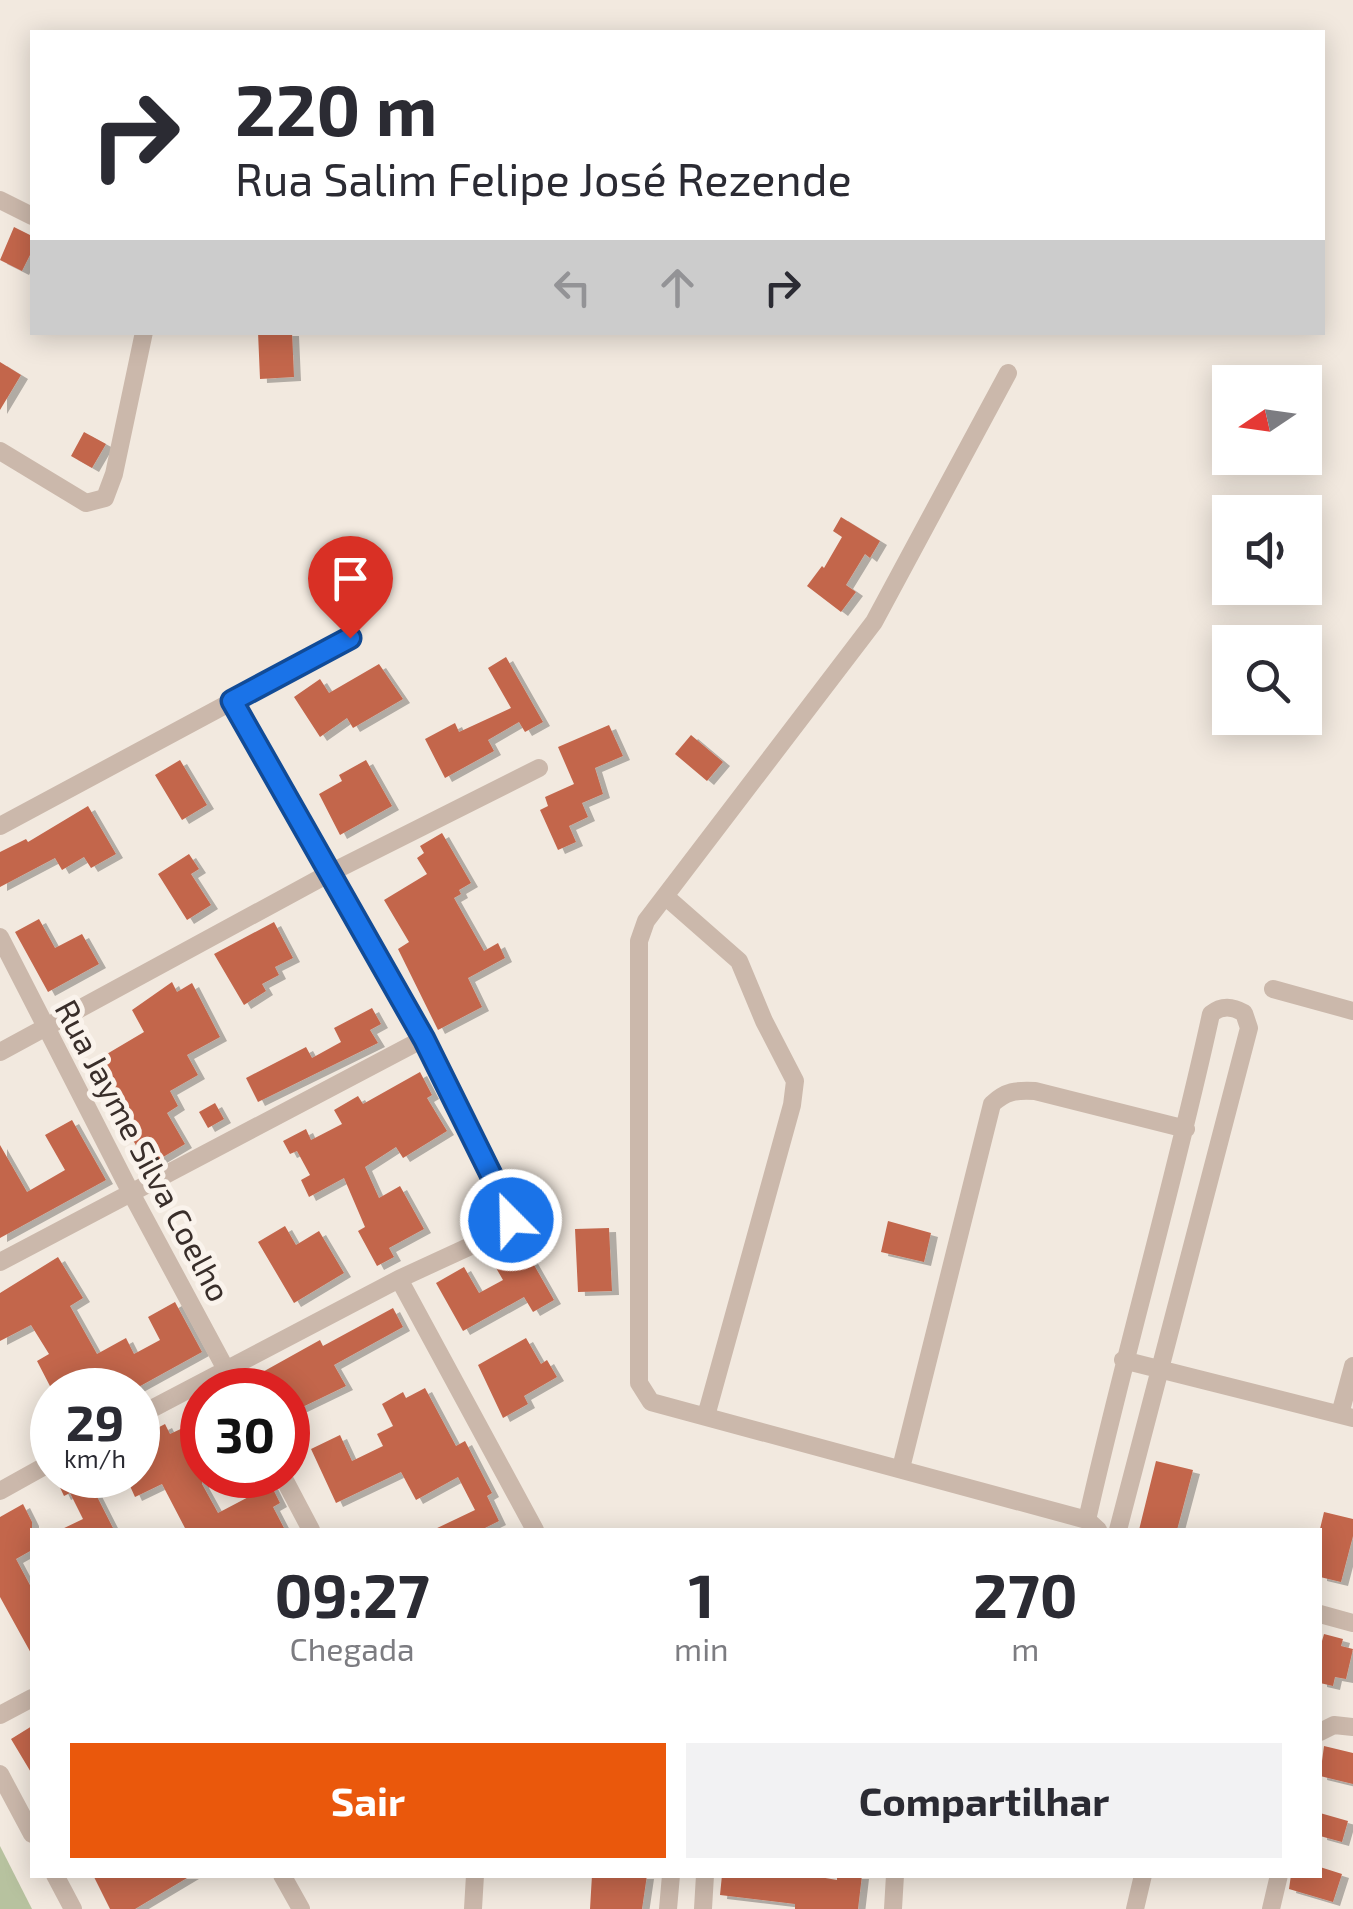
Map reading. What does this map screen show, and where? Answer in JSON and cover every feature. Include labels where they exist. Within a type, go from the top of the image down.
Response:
[{"type":"street","points":[[0,200],[30,215]]},
{"type":"street","points":[[0,451],[86,503],[105,498],[114,474],[143,335]]},
{"type":"street","points":[[1008,373],[874,622],[664,896],[646,922],[639,941],[639,1383],[651,1402],[901,1468],[1092,1525],[1123,1360],[1186,1128],[1211,1014],[1227,1007],[1236,1009],[1244,1014],[1249,1028],[1118,1528]]},
{"type":"street","points":[[0,826],[350,638]]},
{"type":"street","points":[[160,1404],[399,1279],[501,1232],[511,1220],[424,1039],[232,701]]},
{"type":"street","points":[[0,1052],[328,874],[539,768]]},
{"type":"street","points":[[664,896],[739,962],[795,1080],[792,1106],[706,1416]]},
{"type":"street","name":"Rua Jayme Silva Coelho","points":[[0,937],[130,1191],[226,1367]]},
{"type":"street","points":[[1273,990],[1353,1010]]},
{"type":"street","points":[[0,1262],[424,1039]]},
{"type":"street","points":[[901,1468],[992,1104],[1002,1094],[1034,1091],[1186,1128]]},
{"type":"street","points":[[399,1279],[534,1528]]},
{"type":"street","points":[[1123,1360],[1346,1416],[1353,1366]]},
{"type":"street","points":[[0,1491],[30,1474]]},
{"type":"street","points":[[294,1498],[310,1528]]},
{"type":"street","points":[[1322,1615],[1353,1624]]},
{"type":"street","points":[[0,1715],[30,1699]]},
{"type":"street","points":[[1322,1731],[1334,1725],[1353,1727]]},
{"type":"street","points":[[0,1774],[30,1830]]},
{"type":"street","points":[[56,1878],[73,1909]]},
{"type":"street","points":[[284,1878],[301,1909]]},
{"type":"street","points":[[474,1909],[475,1878]]},
{"type":"street","points":[[668,1909],[671,1878]]},
{"type":"street","points":[[702,1909],[705,1878]]},
{"type":"street","points":[[893,1909],[894,1878]]},
{"type":"street","points":[[1135,1909],[1142,1878]]},
{"type":"street","points":[[1271,1909],[1277,1878]]},
{"type":"green space","points":[[0,1846],[32,1909],[0,1909]]},
{"type":"building","points":[[14,227],[30,235],[30,255],[22,271],[0,260]]},
{"type":"building","points":[[258,335],[292,335],[294,377],[260,379]]},
{"type":"building","points":[[0,362],[21,375],[0,410]]},
{"type":"building","points":[[84,432],[106,444],[92,468],[71,456]]},
{"type":"building","points":[[841,517],[880,541],[870,558],[865,554],[846,585],[856,592],[841,612],[807,586],[824,568],[842,537],[833,531]]},
{"type":"building","points":[[506,657],[543,722],[525,732],[519,722],[488,740],[494,751],[445,778],[425,739],[455,723],[459,732],[511,708],[488,668]]},
{"type":"building","points":[[379,664],[403,699],[353,728],[347,718],[320,737],[294,697],[320,679],[329,693]]},
{"type":"building","points":[[609,725],[623,756],[595,768],[603,794],[582,803],[588,817],[569,826],[576,842],[558,850],[540,810],[548,806],[545,797],[574,784],[558,747]]},
{"type":"building","points":[[691,735],[723,762],[707,781],[675,754]]},
{"type":"building","points":[[180,760],[207,805],[182,820],[155,775]]},
{"type":"building","points":[[366,760],[392,806],[340,835],[319,794],[342,781],[339,775]]},
{"type":"building","points":[[88,806],[116,854],[91,868],[84,857],[62,870],[55,858],[0,887],[0,852],[26,839],[28,842]]},
{"type":"building","points":[[442,833],[471,883],[454,898],[484,951],[498,943],[505,958],[468,978],[482,1007],[438,1030],[398,949],[409,942],[384,900],[427,874],[417,858],[424,853],[420,846]]},
{"type":"building","points":[[189,854],[199,869],[191,874],[211,905],[187,920],[158,874]]},
{"type":"building","points":[[39,919],[55,948],[82,934],[99,964],[48,992],[15,932]]},
{"type":"building","points":[[274,922],[293,958],[275,967],[279,975],[262,984],[266,991],[244,1005],[214,954]]},
{"type":"building","points":[[172,982],[177,992],[192,983],[220,1037],[187,1055],[198,1075],[170,1091],[178,1106],[167,1113],[185,1144],[148,1166],[109,1099],[115,1096],[95,1061],[144,1032],[132,1010]]},
{"type":"building","points":[[372,1008],[381,1024],[370,1030],[378,1043],[258,1102],[246,1078],[306,1047],[312,1058],[341,1042],[334,1028]]},
{"type":"building","points":[[420,1072],[432,1095],[427,1098],[447,1131],[403,1158],[396,1147],[365,1167],[379,1198],[400,1186],[424,1229],[389,1248],[394,1257],[377,1266],[358,1231],[365,1227],[344,1178],[309,1197],[301,1180],[310,1175],[297,1151],[290,1154],[283,1141],[306,1129],[311,1140],[342,1124],[334,1110],[358,1096],[363,1104]]},
{"type":"building","points":[[215,1103],[224,1119],[208,1128],[199,1112]]},
{"type":"building","points":[[72,1120],[106,1180],[0,1238],[0,1145],[27,1192],[65,1170],[45,1135]]},
{"type":"building","points":[[888,1221],[931,1233],[924,1262],[881,1252]]},
{"type":"building","points":[[285,1226],[296,1245],[319,1231],[344,1273],[294,1303],[258,1242]]},
{"type":"building","points":[[609,1228],[612,1291],[578,1292],[575,1229]]},
{"type":"building","points":[[518,1237],[554,1300],[533,1312],[524,1297],[463,1331],[436,1283],[464,1267],[479,1293],[503,1280],[488,1254]]},
{"type":"building","points":[[58,1257],[83,1298],[70,1306],[97,1354],[126,1338],[134,1354],[160,1340],[148,1317],[175,1302],[202,1352],[160,1375],[160,1368],[41,1368],[37,1361],[49,1354],[31,1325],[0,1341],[0,1293]]},
{"type":"building","points":[[393,1308],[403,1327],[334,1365],[346,1386],[310,1403],[310,1368],[270,1368],[320,1340],[323,1346]]},
{"type":"building","points":[[526,1338],[541,1364],[547,1360],[557,1377],[524,1396],[528,1404],[503,1418],[478,1365]]},
{"type":"building","points":[[425,1388],[456,1446],[465,1441],[492,1493],[487,1496],[499,1521],[485,1528],[437,1528],[475,1510],[458,1477],[416,1500],[401,1472],[336,1503],[311,1449],[340,1435],[352,1461],[383,1446],[377,1434],[393,1426],[382,1404],[403,1392],[406,1398]]},
{"type":"building","points":[[165,1424],[170,1434],[180,1429],[180,1498],[210,1498],[218,1513],[246,1498],[278,1498],[280,1503],[273,1507],[284,1528],[185,1528],[160,1485],[160,1427]]},
{"type":"building","points":[[1156,1461],[1193,1470],[1178,1528],[1139,1528]]},
{"type":"building","points":[[72,1498],[98,1498],[113,1528],[64,1528],[83,1519]]},
{"type":"building","points":[[23,1504],[32,1522],[30,1551],[16,1559],[30,1585],[30,1651],[0,1597],[0,1517]]},
{"type":"building","points":[[1324,1512],[1353,1519],[1353,1536],[1341,1582],[1322,1577],[1320,1528]]},
{"type":"building","points":[[1324,1634],[1343,1639],[1341,1646],[1353,1649],[1346,1679],[1335,1677],[1333,1686],[1322,1683]]},
{"type":"building","points":[[30,1727],[30,1771],[11,1739]]},
{"type":"building","points":[[1324,1746],[1353,1753],[1353,1784],[1322,1776]]},
{"type":"building","points":[[1322,1814],[1348,1821],[1342,1842],[1322,1837]]},
{"type":"building","points":[[1322,1868],[1342,1874],[1333,1902],[1289,1889],[1291,1878],[1322,1878]]},
{"type":"building","points":[[94,1878],[187,1878],[135,1909],[110,1909]]},
{"type":"building","points":[[592,1878],[647,1878],[642,1909],[590,1909]]},
{"type":"building","points":[[722,1878],[862,1878],[858,1909],[795,1909],[795,1904],[720,1895]]},
{"type":"route","points":[[350,638],[232,701],[424,1039],[511,1220]]}]
